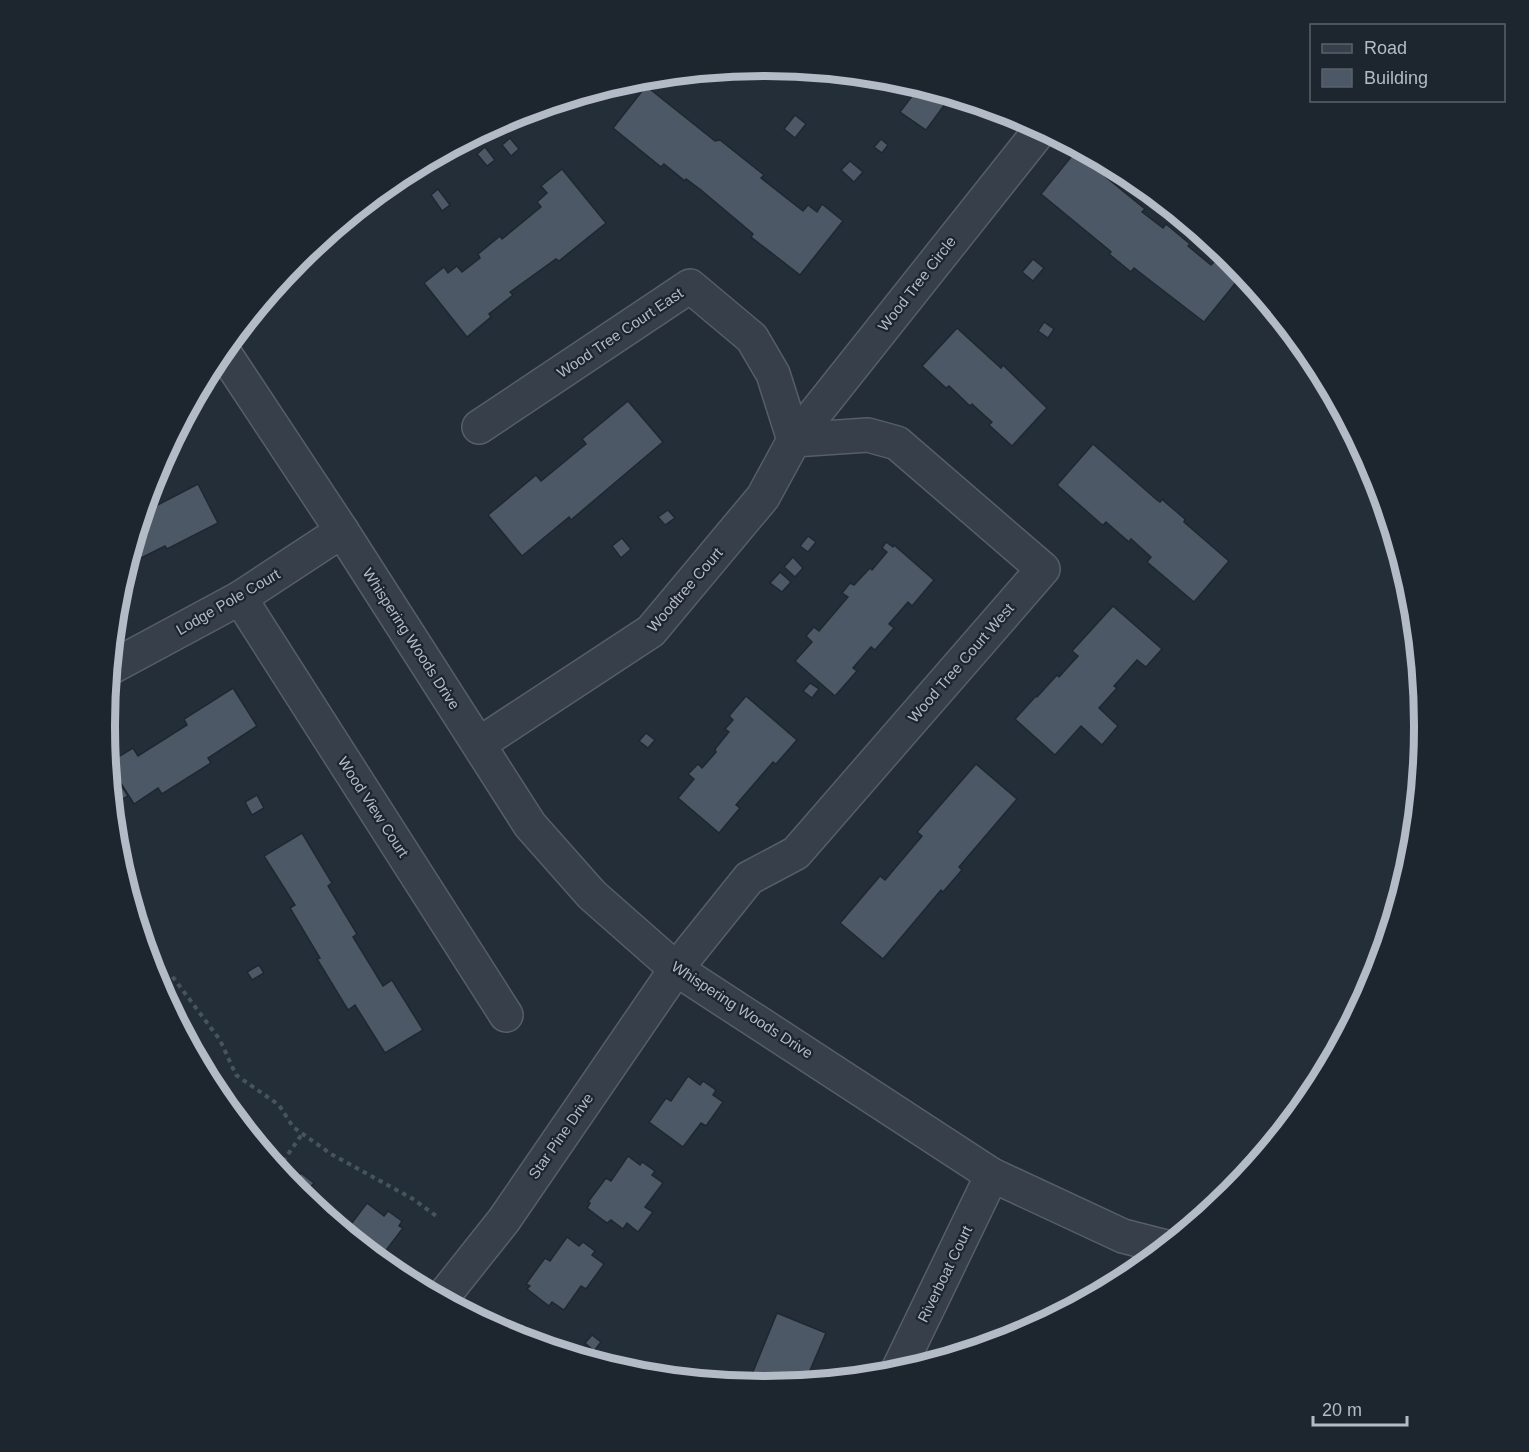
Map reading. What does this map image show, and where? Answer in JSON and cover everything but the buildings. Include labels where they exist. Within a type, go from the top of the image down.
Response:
[{"type":"street","name":"Wood Tree Circle","points":[[795,440],[1036,136]]},
{"type":"street","name":"Wood Tree Court East","points":[[479,427],[690,286],[752,338],[773,374],[795,440]]},
{"type":"street","name":"Whispering Woods Drive","points":[[228,359],[342,531],[530,825],[592,895],[676,969],[992,1175],[1123,1236],[1156,1244]]},
{"type":"street","name":"Wood Tree Court West","points":[[676,969],[748,878],[796,853],[1043,569],[897,443],[868,435],[795,440]]},
{"type":"street","name":"Woodtree Court","points":[[479,744],[651,631],[764,497],[795,440]]},
{"type":"street","name":"Lodge Pole Court","points":[[118,663],[240,598],[342,531]]},
{"type":"street","name":"Wood View Court","points":[[240,598],[506,1015]]},
{"type":"street","name":"Star Pine Drive","points":[[447,1292],[504,1220],[676,969]]},
{"type":"street","name":"Riverboat Court","points":[[903,1360],[992,1175]]},
{"type":"path","points":[[165,977],[172,976],[220,1040],[236,1076],[279,1105],[293,1127],[331,1154],[413,1199],[438,1218]]},
{"type":"path","points":[[283,1162],[302,1134]]}]
